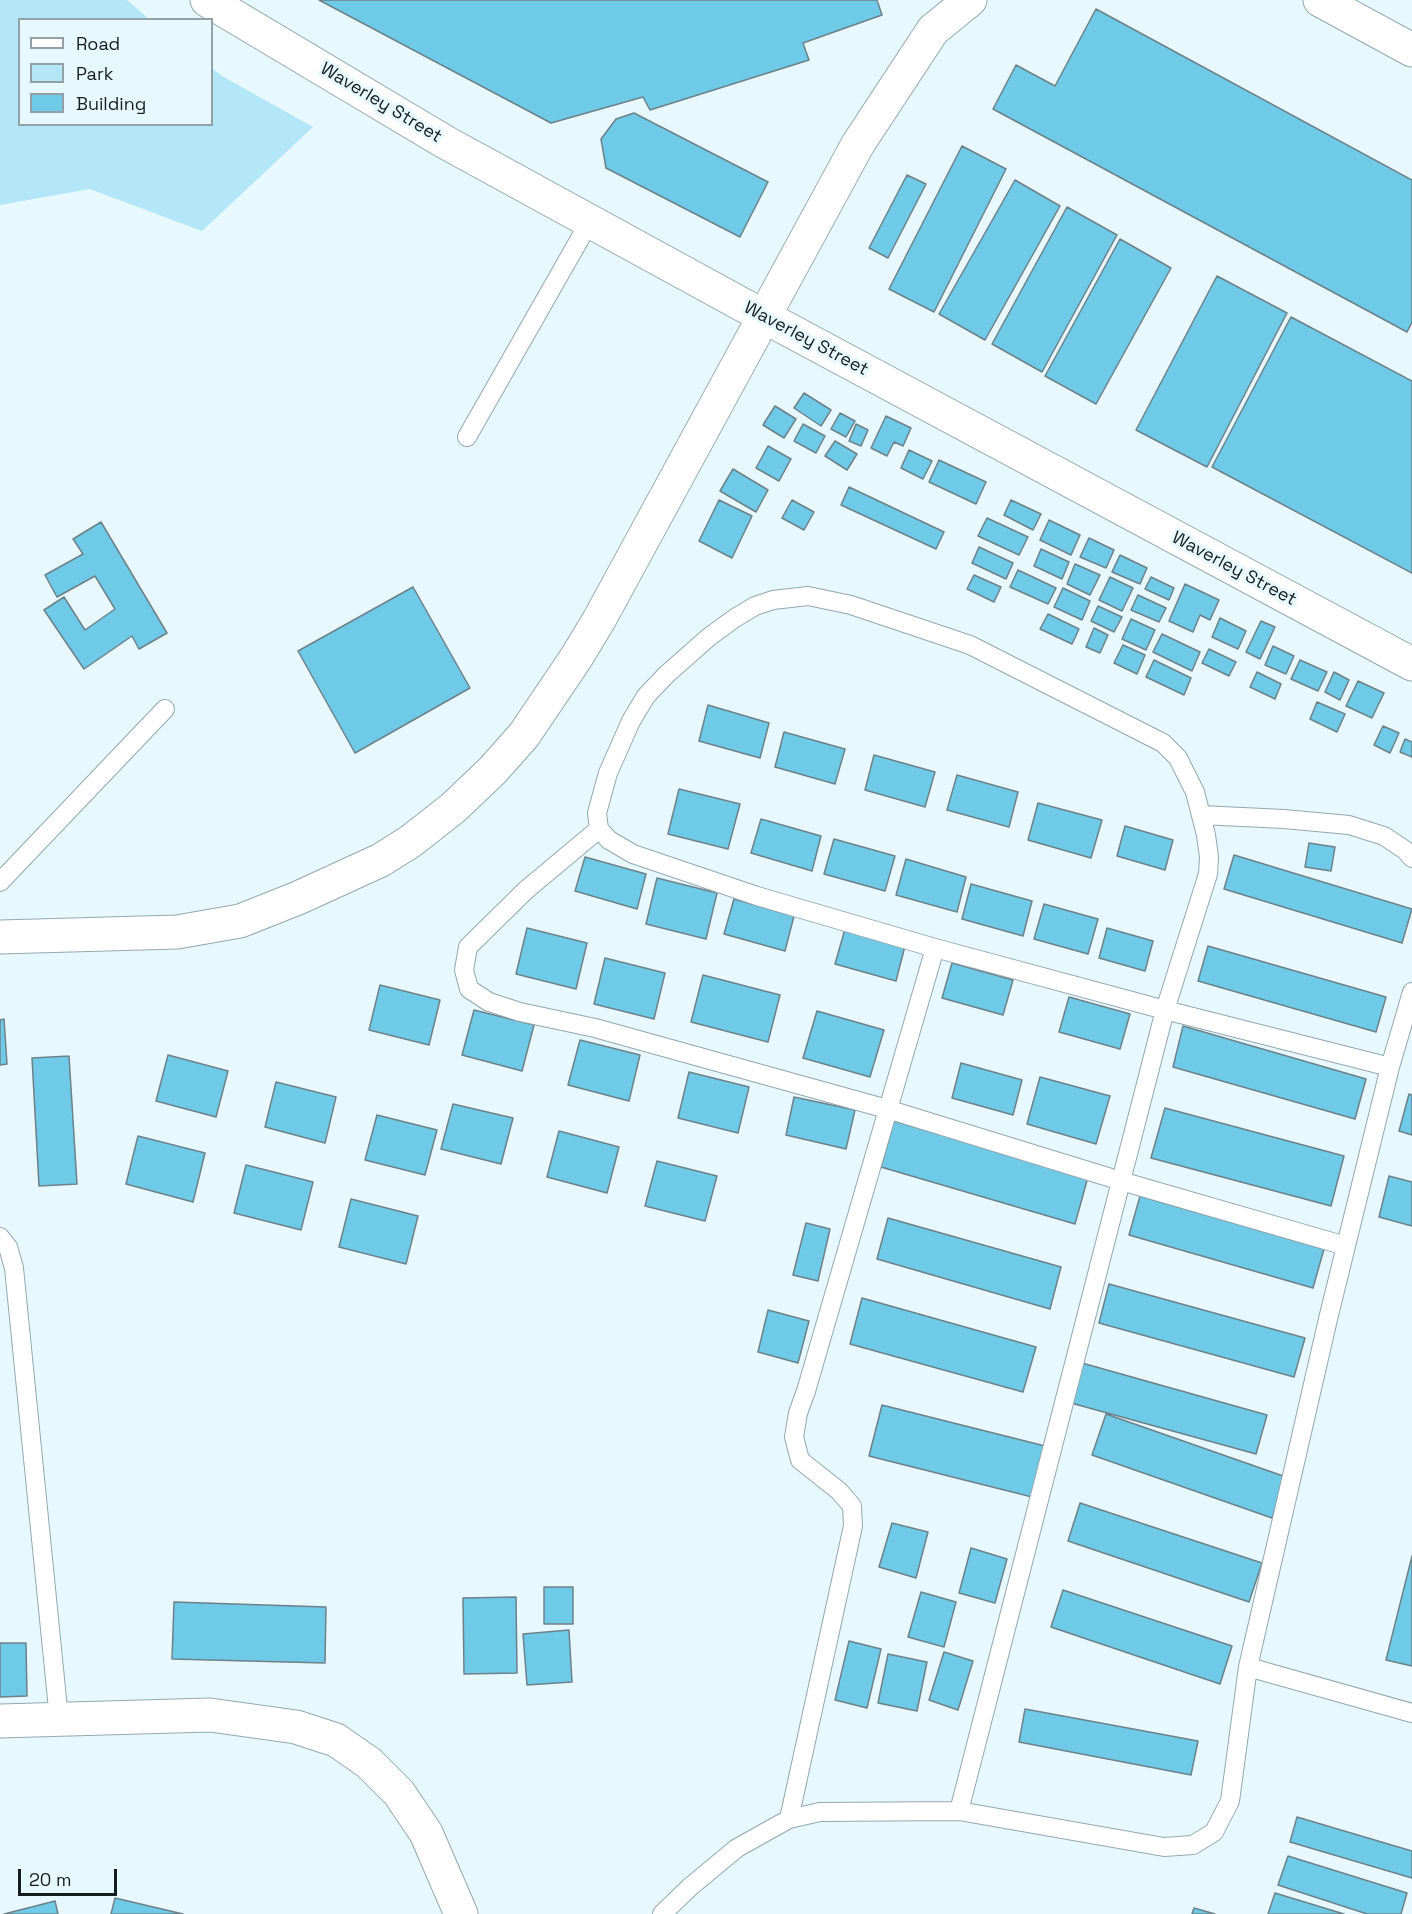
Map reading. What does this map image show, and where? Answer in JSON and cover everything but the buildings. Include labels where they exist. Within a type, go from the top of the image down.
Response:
[{"type":"street","name":"Waverley Street","points":[[207,0],[445,142],[1412,664]]},
{"type":"street","points":[[0,938],[177,932],[240,921],[298,898],[381,860],[453,808],[492,771],[524,735],[599,620],[858,144],[933,30],[970,0]]},
{"type":"street","points":[[1320,0],[1412,50]]},
{"type":"street","points":[[0,1721],[210,1716],[296,1727],[336,1740],[369,1763],[399,1793],[426,1833],[461,1914]]},
{"type":"lane","points":[[467,436],[590,221]]},
{"type":"lane","points":[[959,1811],[1165,1010],[1208,874],[1209,857],[1195,792],[1178,758],[1163,743],[970,645],[851,605],[808,596],[773,600],[754,606],[702,643],[646,696],[631,721],[608,773],[597,813],[599,830],[609,840],[633,854],[758,896],[935,948],[1165,1010],[1390,1067]]},
{"type":"lane","points":[[0,882],[165,709]]},
{"type":"lane","points":[[1201,815],[1348,825],[1384,836],[1405,850],[1412,858]]},
{"type":"lane","points":[[599,830],[526,890],[468,947],[464,970],[469,989],[489,1002],[520,1012],[595,1028],[887,1109],[1121,1181],[1346,1246]]},
{"type":"lane","points":[[789,1819],[853,1526],[852,1506],[839,1491],[800,1460],[794,1437],[798,1413],[935,948]]},
{"type":"lane","points":[[662,1914],[736,1848],[789,1819],[820,1812],[959,1811],[1164,1846],[1193,1845],[1214,1832],[1230,1801],[1248,1667],[1346,1246],[1390,1067],[1412,992]]},
{"type":"lane","points":[[0,1237],[8,1248],[14,1268],[59,1719]]},
{"type":"lane","points":[[1248,1667],[1412,1713]]},
{"type":"green space","points":[[0,0],[127,0],[148,18],[18,18],[18,126],[213,126],[213,69],[313,127],[202,231],[90,189],[0,205]]}]
